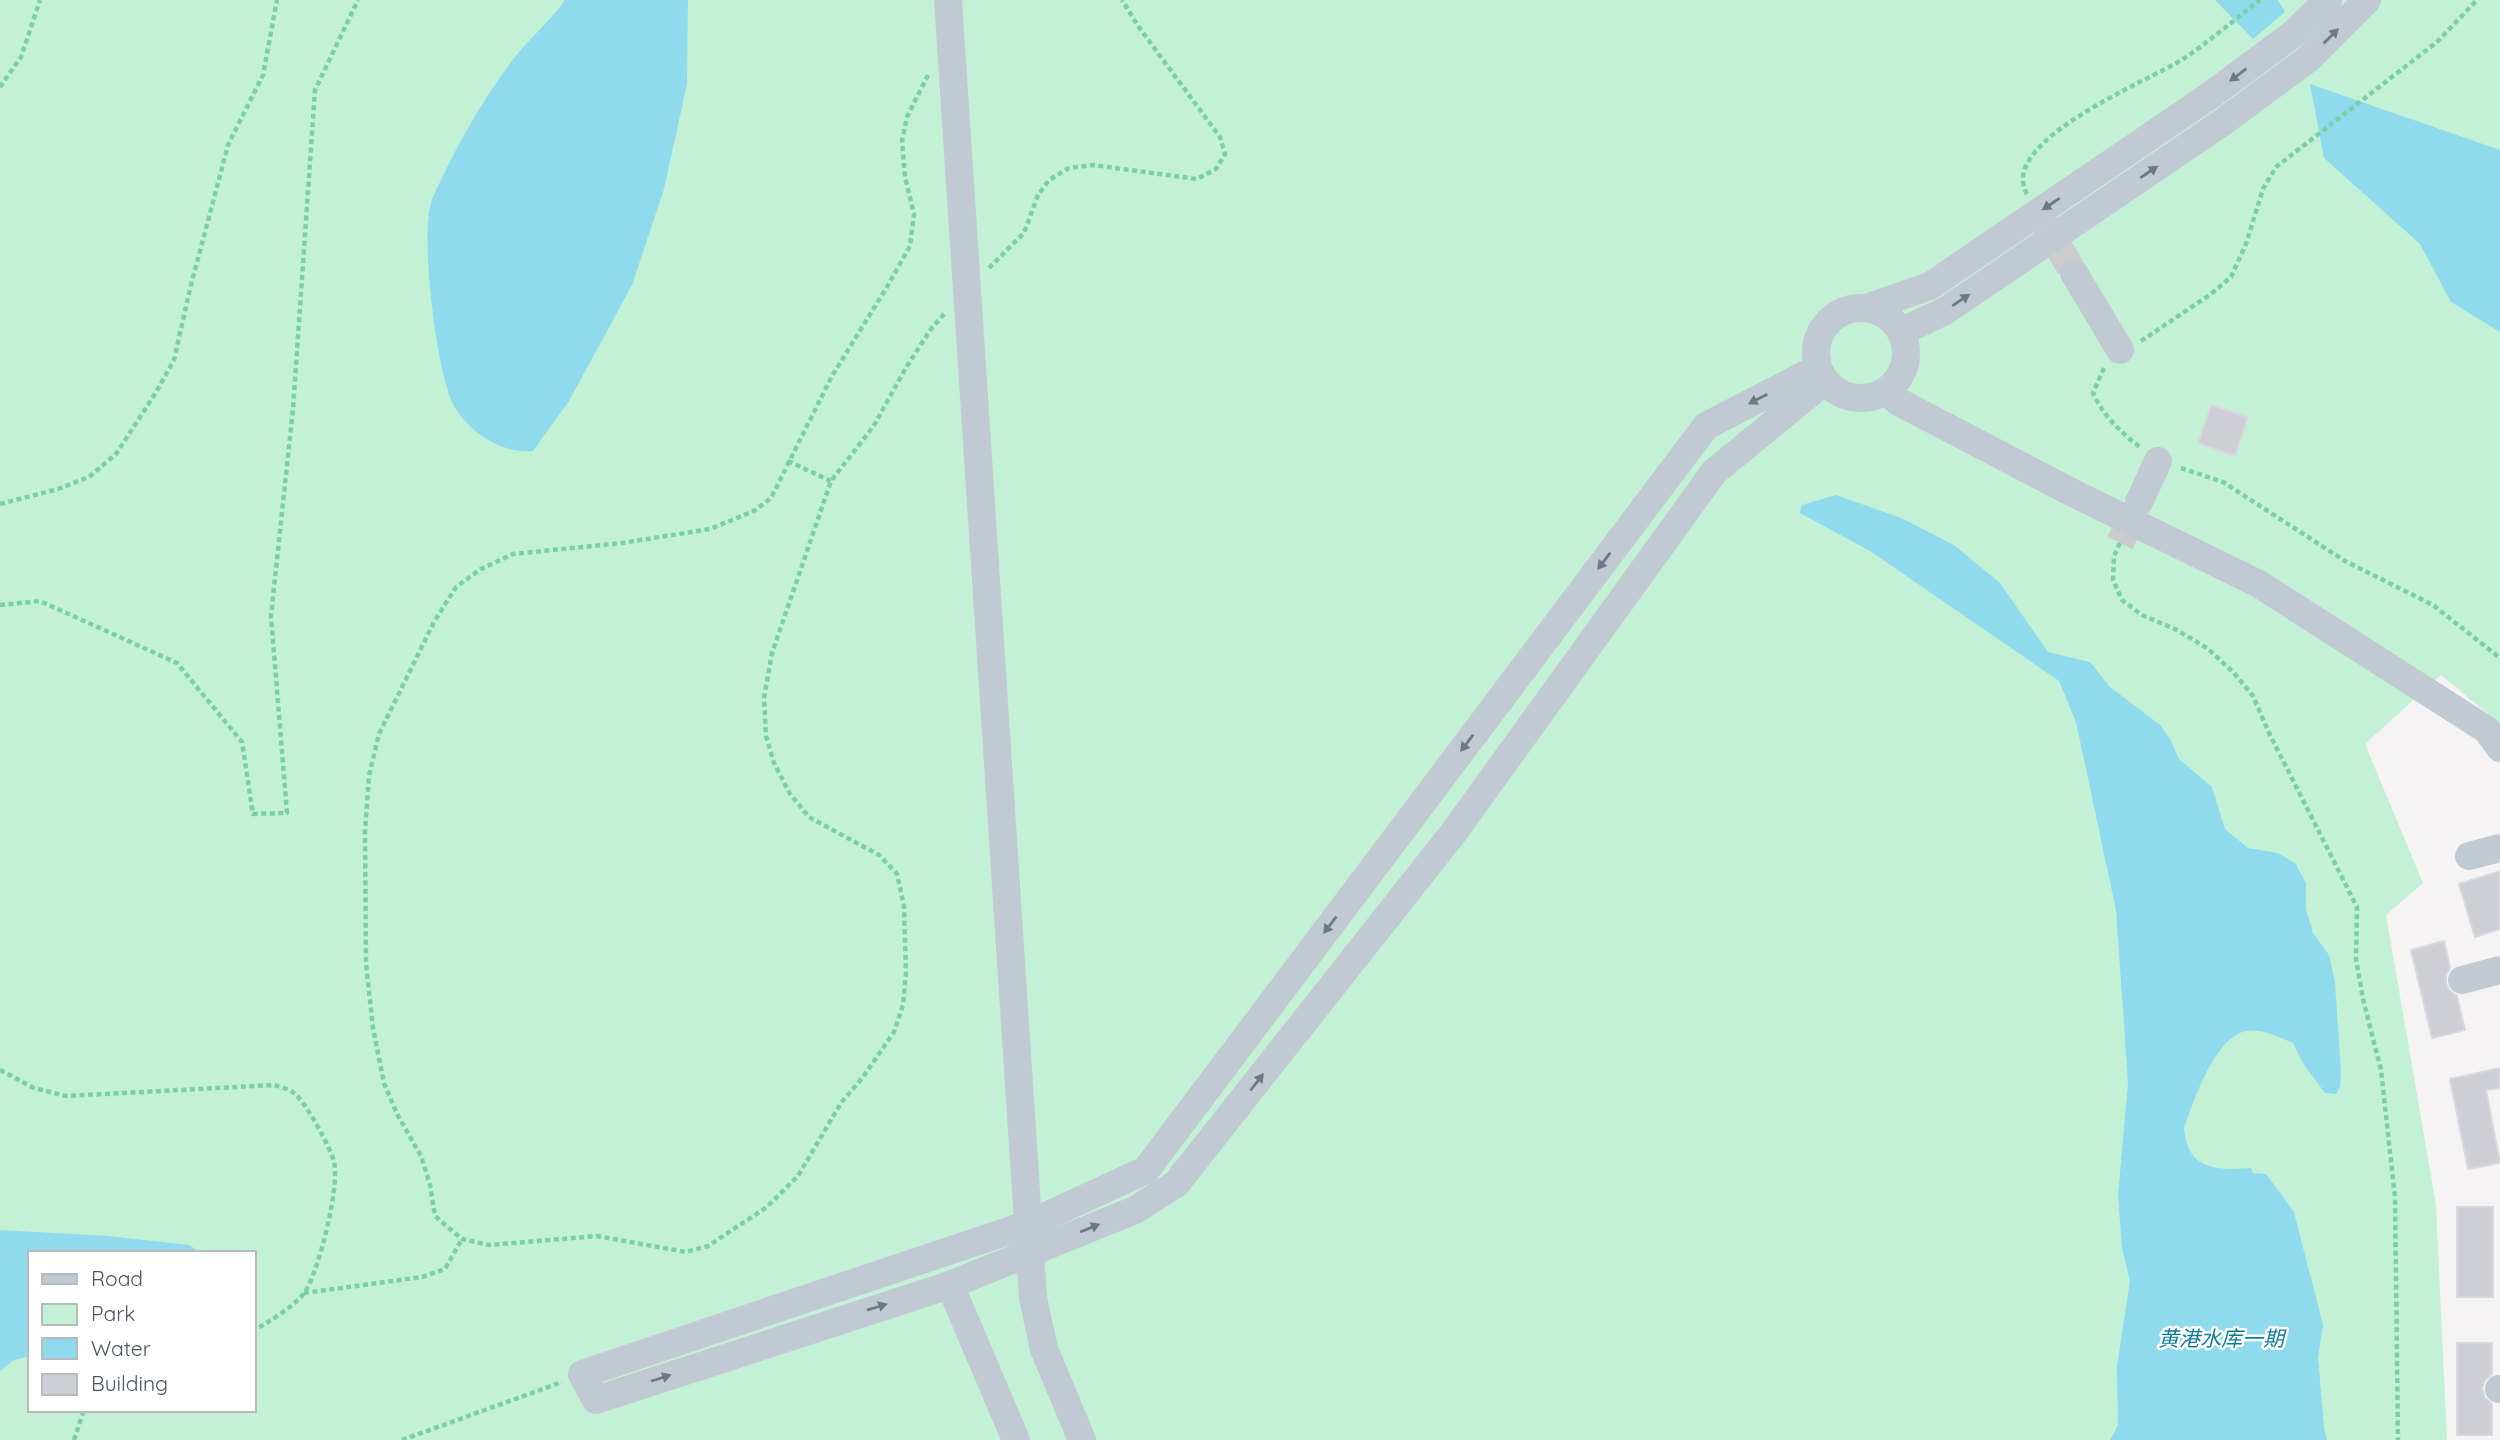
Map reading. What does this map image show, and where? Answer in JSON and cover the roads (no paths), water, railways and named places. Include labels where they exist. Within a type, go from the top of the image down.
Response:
[{"type":"street","points":[[948,0],[1033,1298],[1044,1349],[1082,1440]]},
{"type":"street","points":[[1866,308],[1880,312],[1901,332],[1906,358],[1896,383],[1874,397],[1860,399],[1847,397],[1835,390],[1821,374],[1816,353],[1818,338],[1826,325],[1837,315],[1930,286],[2208,97],[2293,34],[2328,0]]},
{"type":"street","points":[[1901,332],[1945,311],[2223,122],[2308,59],[2367,0]]},
{"type":"street","points":[[2074,273],[2120,350]]},
{"type":"street","points":[[1821,374],[1714,472],[1454,832],[1176,1184],[1135,1210],[950,1285],[596,1400],[582,1374],[1028,1224],[1146,1170],[1706,426],[1821,374]]},
{"type":"street","points":[[1886,391],[1897,401],[2071,492],[2259,584],[2487,730],[2500,748]]},
{"type":"street","points":[[2139,502],[2158,461]]},
{"type":"street","points":[[2469,856],[2500,848]]},
{"type":"street","points":[[2462,980],[2500,970]]},
{"type":"street","points":[[950,1285],[1016,1440]]},
{"type":"water","points":[[565,0],[688,0],[687,84],[664,189],[632,285],[569,401],[533,451],[521,451],[488,440],[469,425],[454,406],[441,365],[436,335],[429,269],[429,214],[442,178],[482,104],[519,52]]},
{"type":"water","points":[[2215,0],[2278,0],[2285,12],[2253,39]]},
{"type":"water","points":[[2310,84],[2500,150],[2500,332],[2451,302],[2420,244],[2324,158]]},
{"type":"water","name":"黄港水库一期","points":[[1836,495],[1901,518],[1954,545],[2000,583],[2048,652],[2090,662],[2110,687],[2160,725],[2179,759],[2212,787],[2225,829],[2248,848],[2278,853],[2295,863],[2306,883],[2306,909],[2313,933],[2329,955],[2335,983],[2340,1087],[2336,1094],[2325,1093],[2304,1065],[2293,1043],[2264,1032],[2246,1031],[2224,1045],[2215,1058],[2199,1088],[2184,1129],[2187,1143],[2198,1160],[2216,1168],[2251,1168],[2253,1173],[2266,1174],[2294,1212],[2323,1325],[2318,1357],[2327,1440],[2110,1440],[2118,1425],[2117,1366],[2130,1281],[2122,1248],[2118,1195],[2128,1083],[2116,910],[2076,722],[2059,681],[1870,551],[1800,513],[1802,505]]},
{"type":"water","points":[[0,1230],[108,1236],[189,1245],[198,1251],[28,1251],[28,1356],[14,1360],[0,1371]]},
{"type":"tunnel","points":[[2035,207],[2074,273]]},
{"type":"tunnel","points":[[2120,543],[2139,502]]}]
